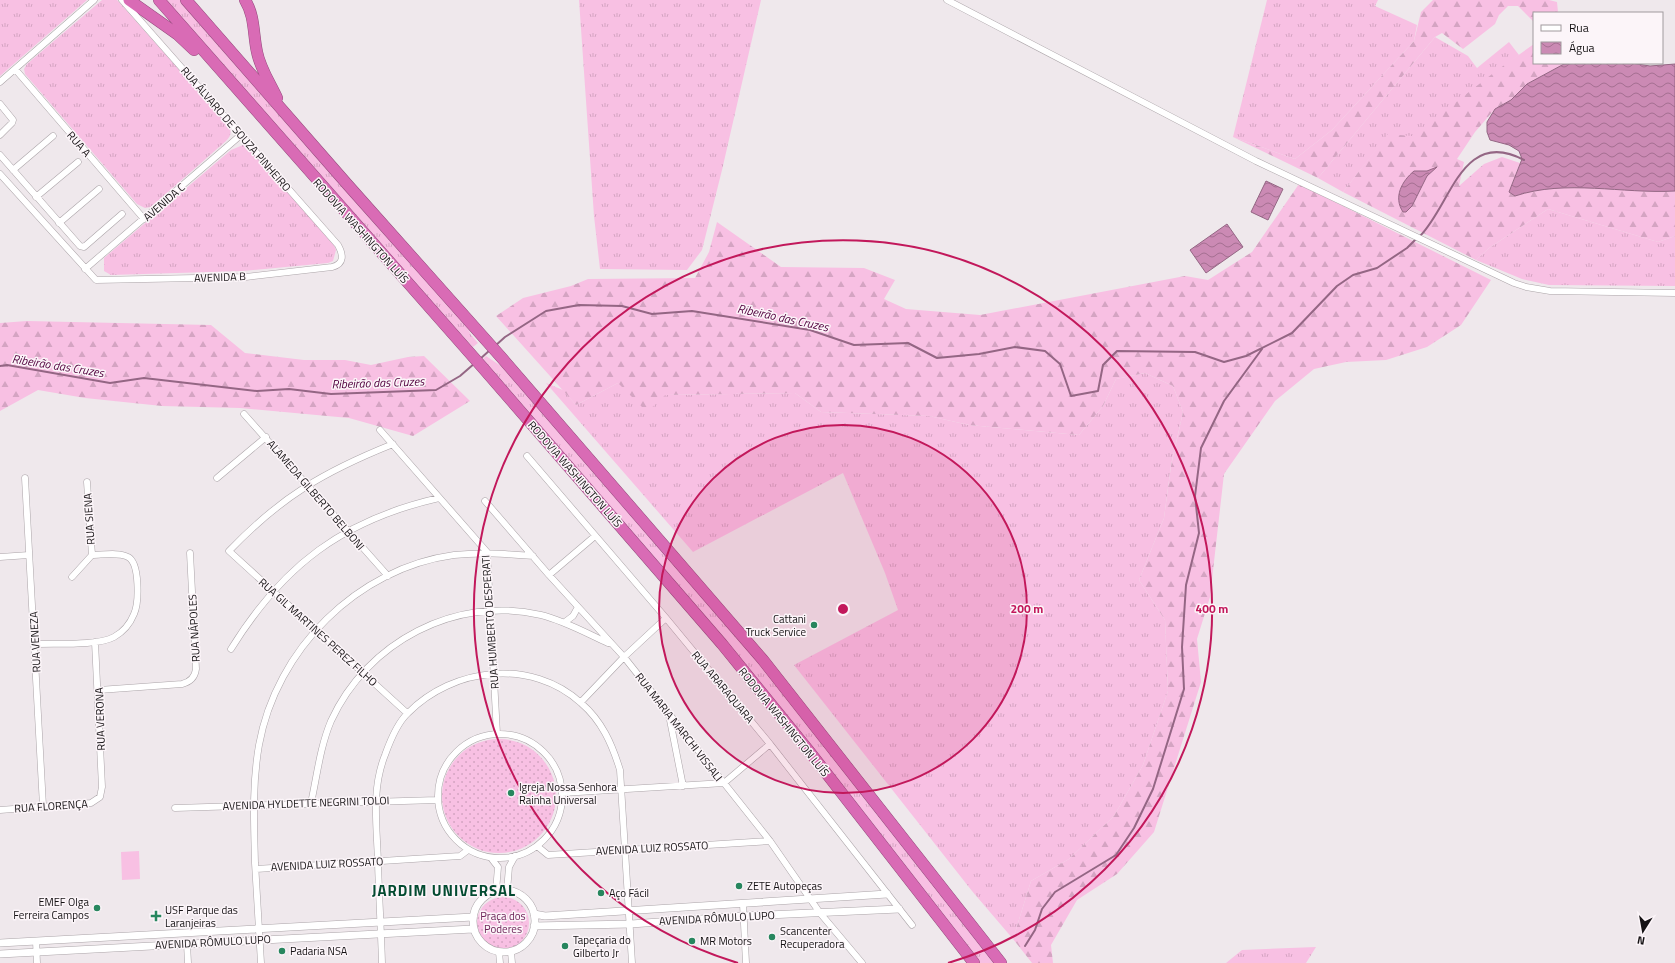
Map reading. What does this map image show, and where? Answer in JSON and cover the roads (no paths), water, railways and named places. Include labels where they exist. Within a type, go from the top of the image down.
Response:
[{"type":"highway","points":[[130,0],[177,34],[243,96]]},
{"type":"highway","name":"RODOVIA WASHINGTON LUÍS","points":[[159,0],[483,368],[722,644],[809,751],[974,963]]},
{"type":"highway","name":"RODOVIA WASHINGTON LUÍS","points":[[186,0],[501,357],[763,660],[1001,963]]},
{"type":"highway","points":[[245,0],[249,6],[253,21],[257,52],[262,68],[287,116]]},
{"type":"street","points":[[0,82],[94,0]]},
{"type":"street","name":"RUA ÁLVARO DE SOUZA PINHEIRO","points":[[122,0],[242,134],[338,245],[343,253],[342,261]]},
{"type":"street","points":[[947,0],[1256,161],[1514,283],[1538,290],[1675,293]]},
{"type":"street","name":"RUA A","points":[[15,69],[144,219]]},
{"type":"street","points":[[0,104],[13,120],[12,123],[0,135]]},
{"type":"street","name":"AVENIDA C","points":[[85,269],[242,134]]},
{"type":"street","points":[[13,170],[53,136]]},
{"type":"street","points":[[0,156],[77,244],[84,247],[122,214]]},
{"type":"street","points":[[36,197],[78,162]]},
{"type":"street","points":[[0,174],[85,269]]},
{"type":"street","points":[[59,223],[99,189]]},
{"type":"street","name":"AVENIDA B","points":[[85,269],[96,280],[246,277],[338,266],[342,261]]},
{"type":"street","name":"ALAMEDA GILBERTO BELBONI","points":[[244,414],[388,576]]},
{"type":"street","name":"RUA HUMBERTO DESPERATI","points":[[380,430],[487,552],[497,734]]},
{"type":"street","points":[[217,478],[266,437]]},
{"type":"street","points":[[307,484],[333,470],[393,444]]},
{"type":"street","name":"RUA ARARAQUARA","points":[[527,456],[666,618],[770,744],[912,925]]},
{"type":"street","name":"RUA VENEZA","points":[[25,478],[43,806]]},
{"type":"street","name":"RUA SIENA","points":[[87,482],[92,555]]},
{"type":"street","name":"RUA GIL MARTINES PEREZ FILHO","points":[[307,484],[268,514],[228,551],[407,713]]},
{"type":"street","points":[[231,649],[250,619],[272,591],[310,556],[348,530],[392,510],[439,498]]},
{"type":"street","name":"RUA MARIA MARCHI VISSALI","points":[[485,501],[549,575],[624,657],[669,712],[770,841],[812,899],[820,913],[862,963]]},
{"type":"street","points":[[549,575],[595,536]]},
{"type":"street","points":[[261,963],[253,805],[259,745],[267,714],[279,684],[295,656],[315,630],[337,609],[355,595],[388,576],[426,562],[453,555],[487,552],[533,556]]},
{"type":"street","name":"RUA NÁPOLES","points":[[99,690],[182,684],[188,682],[194,676],[196,669],[190,553]]},
{"type":"street","points":[[0,557],[29,555]]},
{"type":"street","points":[[35,644],[96,642],[109,639],[121,632],[134,614],[137,600],[136,567],[131,559],[122,555],[92,555],[72,577]]},
{"type":"street","points":[[565,622],[573,616],[578,607]]},
{"type":"street","points":[[311,803],[322,749],[331,722],[345,696],[362,673],[383,653],[407,636],[433,623],[461,615],[490,611],[522,612],[541,615],[565,622],[612,644]]},
{"type":"street","points":[[580,702],[624,657],[666,618]]},
{"type":"street","name":"RUA VERONA","points":[[96,642],[102,789],[100,797]]},
{"type":"street","points":[[382,963],[375,801],[384,756],[394,733],[407,713],[426,697],[446,685],[469,677],[493,673],[530,677],[548,683],[580,702],[594,717],[612,745],[620,770],[622,790],[631,924],[632,963]]},
{"type":"street","points":[[669,712],[683,786]]},
{"type":"street","points":[[497,734],[521,738],[541,750],[556,770],[562,793],[558,817],[553,828],[537,846],[515,856],[491,858],[468,850],[450,833],[439,812],[437,800],[441,775],[453,755],[473,740],[497,734]]},
{"type":"street","points":[[562,793],[724,783],[770,744]]},
{"type":"street","name":"RUA FLORENÇA","points":[[0,810],[91,803],[100,797]]},
{"type":"street","name":"AVENIDA HYLDETTE NEGRINI TOLOI","points":[[175,808],[437,800]]},
{"type":"street","name":"AVENIDA LUIZ ROSSATO","points":[[537,846],[548,855],[770,841]]},
{"type":"street","name":"AVENIDA LUIZ ROSSATO","points":[[256,868],[460,856],[468,850]]},
{"type":"street","points":[[507,891],[509,866],[515,856]]},
{"type":"street","points":[[491,858],[498,867],[496,891]]},
{"type":"street","points":[[496,891],[507,891],[524,898],[530,905],[534,914],[534,926],[527,942],[511,952],[499,952],[483,944],[473,929],[473,917],[480,901],[496,891]]},
{"type":"street","name":"AVENIDA RÔMULO LUPO","points":[[534,914],[545,916],[887,894]]},
{"type":"street","points":[[743,904],[746,963]]},
{"type":"street","name":"AVENIDA RÔMULO LUPO","points":[[534,926],[631,924],[743,916],[899,909]]},
{"type":"street","name":"AVENIDA RÔMULO LUPO","points":[[0,943],[473,917]]},
{"type":"street","name":"AVENIDA RÔMULO LUPO","points":[[0,954],[473,929]]},
{"type":"street","points":[[36,941],[37,963]]},
{"type":"street","points":[[187,944],[188,963]]},
{"type":"street","points":[[499,952],[500,963]]},
{"type":"street","points":[[511,952],[512,963]]},
{"type":"water","points":[[1564,64],[1637,64],[1650,66],[1675,64],[1675,191],[1554,188],[1515,196],[1509,192],[1522,159],[1519,151],[1509,145],[1490,140],[1487,132],[1487,122],[1495,109],[1511,100],[1527,84]]},
{"type":"water","points":[[1437,167],[1427,176],[1412,206],[1406,212],[1403,212],[1400,206],[1399,195],[1400,190],[1406,180],[1414,171],[1427,171]]},
{"type":"water","points":[[1266,181],[1283,189],[1268,220],[1251,212]]},
{"type":"water","points":[[1227,224],[1243,247],[1206,273],[1190,250]]},
{"type":"waterway","name":"Ribeirão das Cruzes","points":[[1420,236],[1431,222],[1460,174],[1472,161],[1486,154],[1503,153],[1524,160]]},
{"type":"waterway","name":"Ribeirão das Cruzes","points":[[495,346],[505,337],[546,311],[579,305],[622,306],[652,314],[692,311],[810,330],[854,345],[908,343],[937,358],[979,354],[1015,347],[1045,351],[1060,364],[1071,396],[1098,391],[1103,365],[1117,351],[1195,352],[1224,362],[1246,356],[1292,333],[1337,286],[1353,275],[1377,268],[1407,248],[1416,239]]},
{"type":"waterway","points":[[1025,946],[1035,930],[1042,909],[1055,892],[1116,855],[1134,828],[1153,789],[1184,689],[1182,647],[1186,585],[1199,533],[1195,496],[1201,448],[1224,401],[1262,349]]},
{"type":"waterway","name":"Ribeirão das Cruzes","points":[[480,359],[490,350]]},
{"type":"waterway","name":"Ribeirão das Cruzes","points":[[0,366],[7,365],[110,383],[144,378],[257,391],[289,389],[331,394],[436,390],[460,376],[475,363]]},
{"type":"place","name":"Cattani Truck Service","points":[[814,625]]},
{"type":"place","name":"Igreja Nossa Senhora Rainha Universal","points":[[511,793]]},
{"type":"place","name":"ZETE Autopeças","points":[[739,886]]},
{"type":"place","name":"Aço Fácil","points":[[601,893]]},
{"type":"place","name":"EMEF Olga Ferreira Campos","points":[[97,908]]},
{"type":"place","name":"USF Parque das Laranjeiras","points":[[156,916]]},
{"type":"place","name":"Scancenter Recuperadora","points":[[772,937]]},
{"type":"place","name":"MR Motors","points":[[692,941]]},
{"type":"place","name":"Tapeçaria do Gilberto Jr","points":[[565,946]]},
{"type":"place","name":"Padaria NSA","points":[[282,951]]},
{"type":"district","name":"JARDIM UNIVERSAL","points":[[444,891]]},
{"type":"park label","name":"Praça dos Poderes","points":[[503,922]]}]
